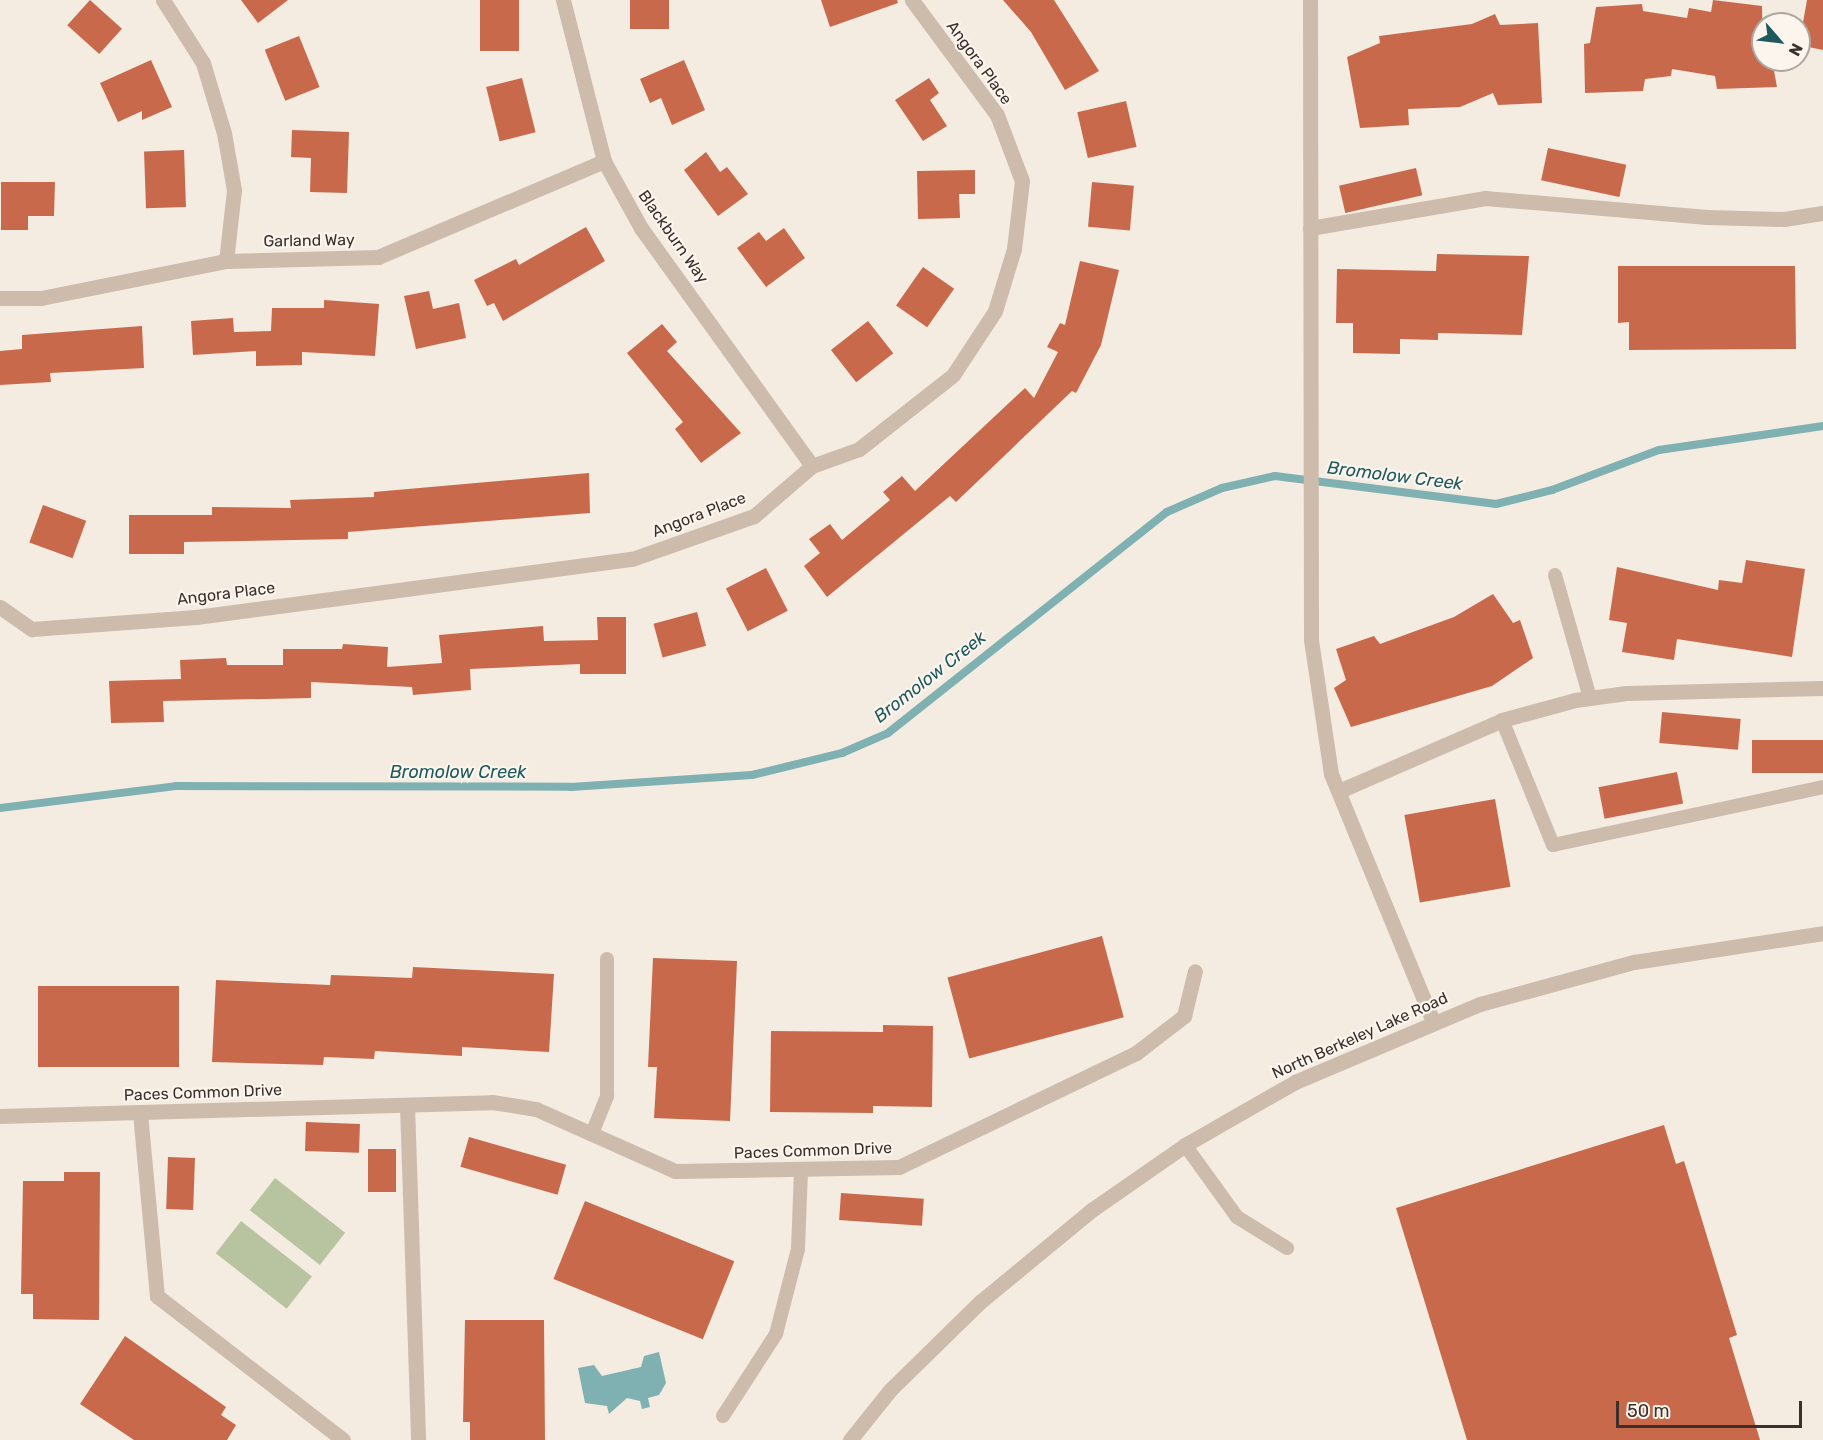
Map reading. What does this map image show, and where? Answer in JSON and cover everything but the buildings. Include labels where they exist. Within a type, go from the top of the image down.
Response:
[{"type":"street","points":[[163,0],[203,63],[224,133],[234,190],[226,261]]},
{"type":"street","name":"Blackburn Way","points":[[563,0],[604,161],[641,228],[812,466]]},
{"type":"street","name":"Angora Place","points":[[0,607],[32,629],[195,617],[632,559],[754,516],[812,466],[859,449],[953,375],[995,311],[1014,249],[1022,181],[997,115],[912,0]]},
{"type":"street","points":[[1310,0],[1311,640],[1339,791],[1433,1022]]},
{"type":"street","name":"Garland Way","points":[[0,298],[41,298],[226,261],[378,257],[604,161]]},
{"type":"street","points":[[1310,228],[1485,198],[1707,217],[1784,219],[1823,213]]},
{"type":"street","points":[[1339,791],[1502,720],[1590,698],[1823,688]]},
{"type":"street","name":"North Berkeley Lake Road","points":[[850,1440],[890,1390],[980,1302],[1093,1209],[1185,1145],[1295,1082],[1433,1022],[1634,962],[1823,933]]},
{"type":"street","name":"Paces Common Drive","points":[[0,1116],[492,1102],[536,1109],[593,1131],[675,1171],[899,1167],[1126,1058],[1184,1016],[1196,971]]},
{"type":"street","points":[[407,1105],[418,1440]]},
{"type":"street","points":[[140,1113],[157,1296],[343,1440]]},
{"type":"lane","points":[[1555,574],[1590,698]]},
{"type":"lane","points":[[1502,720],[1553,845],[1823,787]]},
{"type":"lane","points":[[593,1131],[607,1096],[607,959]]},
{"type":"lane","points":[[1185,1145],[1237,1217],[1287,1248]]},
{"type":"lane","points":[[723,1416],[776,1334],[798,1249],[801,1170]]},
{"type":"green space","points":[[275,1178],[345,1233],[320,1265],[250,1210]]},
{"type":"green space","points":[[241,1221],[312,1276],[287,1309],[216,1253]]},
{"type":"water","points":[[659,1352],[666,1383],[659,1395],[648,1398],[650,1407],[642,1409],[640,1401],[627,1398],[609,1414],[607,1406],[585,1403],[578,1368],[594,1365],[602,1376],[641,1367],[644,1356]]},
{"type":"waterway","name":"Bromolow Creek","points":[[0,808],[176,786],[571,787],[752,775],[842,753],[888,733],[1167,512],[1222,488],[1275,476],[1496,504],[1552,490],[1659,450],[1823,426]]}]
